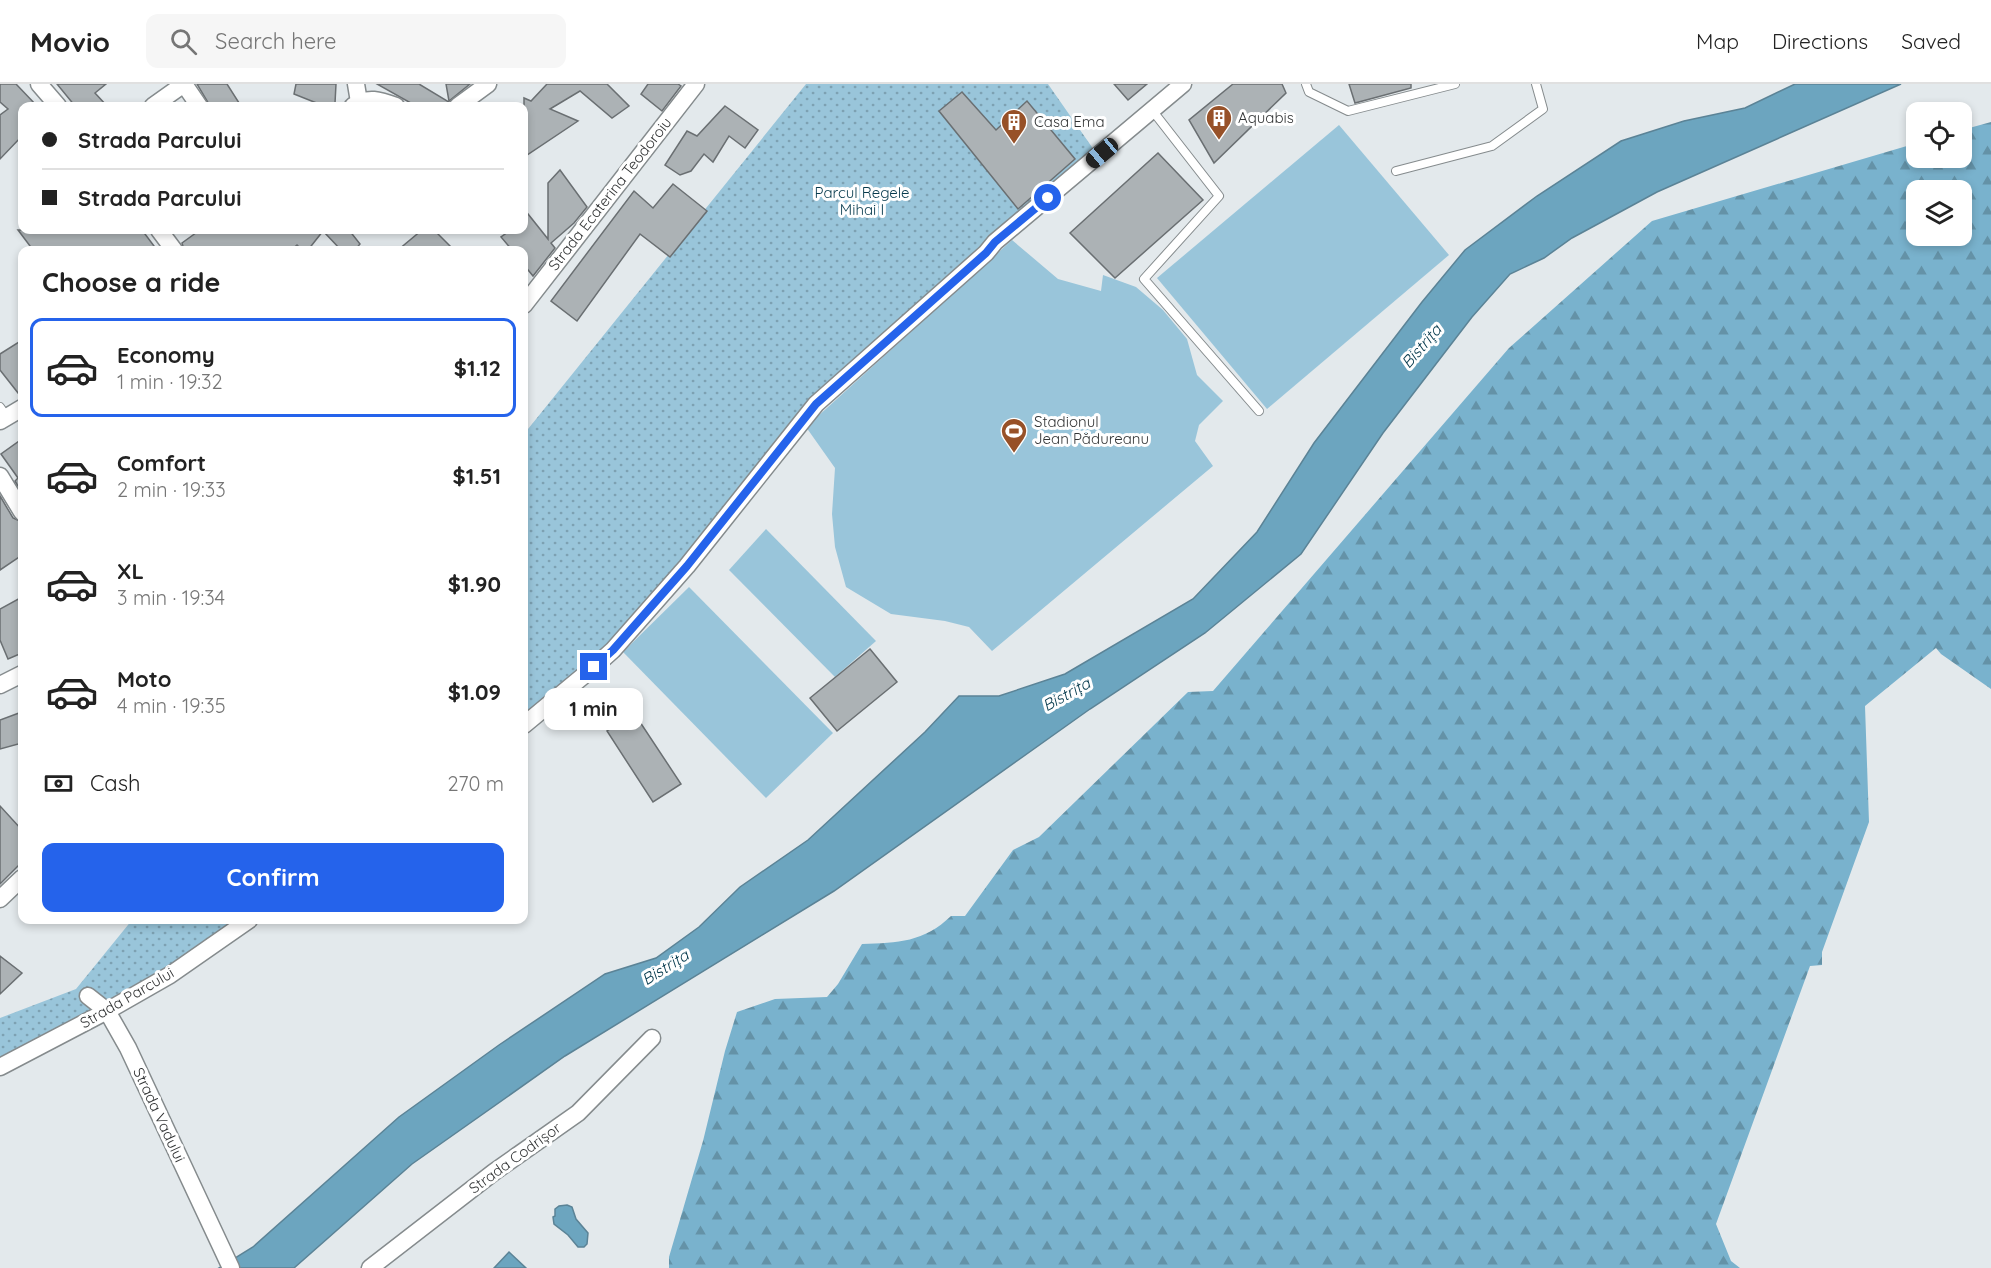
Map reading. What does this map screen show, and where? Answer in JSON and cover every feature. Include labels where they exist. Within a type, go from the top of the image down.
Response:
[{"type":"street","points":[[39,84],[55,102]]},
{"type":"street","points":[[159,102],[184,84],[195,102]]},
{"type":"street","points":[[356,84],[356,102]]},
{"type":"street","points":[[463,102],[488,84]]},
{"type":"street","name":"Strada Ecaterina Teodoroiu","points":[[528,299],[696,84]]},
{"type":"street","points":[[528,722],[618,644],[687,566],[816,404],[986,253],[995,242],[1183,84]]},
{"type":"street","points":[[362,102],[370,99],[387,102]]},
{"type":"street","points":[[2,415],[18,409]]},
{"type":"street","points":[[0,476],[18,505]]},
{"type":"street","points":[[0,685],[18,676]]},
{"type":"street","points":[[0,899],[18,882]]},
{"type":"street","name":"Strada Parcului","points":[[0,1067],[170,975],[243,924]]},
{"type":"street","name":"Strada Vadului","points":[[88,996],[107,1011],[128,1048],[231,1268]]},
{"type":"street","name":"Strada Codrișor","points":[[369,1268],[494,1172],[578,1113],[652,1038]]},
{"type":"lane","points":[[1306,84],[1309,92],[1348,111],[1455,84]]},
{"type":"lane","points":[[1396,171],[1492,146],[1543,109],[1536,84]]},
{"type":"lane","points":[[1152,110],[1220,195],[1144,279],[1259,411]]},
{"type":"green space","name":"Parcul Regele Mihai I","points":[[806,84],[1048,84],[1094,150],[816,404],[594,667],[528,714],[528,429]]},
{"type":"green space","points":[[1991,122],[1991,689],[1941,654],[1936,648],[1865,706],[1869,822],[1822,952],[1822,965],[1810,966],[1716,1224],[1731,1261],[1740,1268],[669,1268],[669,1257],[737,1012],[775,999],[827,997],[838,984],[862,944],[899,942],[931,931],[951,916],[965,916],[1013,850],[1039,837],[1188,692],[1213,691],[1509,348],[1652,221],[1906,146],[1906,168],[1972,168],[1972,127]]},
{"type":"green space","points":[[1339,125],[1449,255],[1267,409],[1157,278]]},
{"type":"green space","name":"Stadionul Jean Pădureanu","points":[[1012,240],[1058,279],[1101,291],[1103,275],[1136,287],[1163,310],[1187,339],[1197,375],[1223,401],[1199,425],[1195,441],[1213,466],[992,651],[969,627],[945,621],[891,614],[846,587],[835,547],[832,514],[835,468],[806,427]]},
{"type":"green space","points":[[766,529],[876,641],[835,677],[729,570]]},
{"type":"green space","points":[[689,587],[833,733],[766,798],[623,652]]},
{"type":"green space","points":[[129,924],[231,924],[107,1011],[0,1071],[0,1018],[76,989]]},
{"type":"water","name":"Bistrița","points":[[1795,84],[1901,84],[1657,192],[1572,238],[1544,258],[1510,274],[1472,317],[1383,433],[1301,554],[1205,633],[1090,709],[834,891],[565,1056],[412,1164],[294,1268],[219,1268],[253,1247],[399,1117],[499,1045],[605,974],[656,958],[699,927],[740,887],[808,840],[925,732],[959,696],[999,696],[1065,674],[1193,599],[1257,532],[1314,443],[1422,302],[1465,250],[1537,196],[1621,141],[1684,121],[1745,108]]},
{"type":"water","points":[[567,1205],[572,1207],[576,1219],[588,1233],[587,1244],[584,1247],[578,1247],[554,1224],[555,1209]]},
{"type":"water","points":[[509,1252],[526,1268],[494,1268]]},
{"type":"building","points":[[0,84],[16,84],[33,102],[18,102],[18,140],[0,159],[0,115],[8,109],[0,102]]},
{"type":"building","points":[[57,84],[106,84],[95,93],[103,102],[72,102]]},
{"type":"building","points":[[197,84],[227,84],[238,102],[208,102]]},
{"type":"building","points":[[296,84],[336,84],[335,102],[314,102],[294,94]]},
{"type":"building","points":[[377,84],[419,84],[449,102],[409,102]]},
{"type":"building","points":[[446,84],[470,84],[449,101]]},
{"type":"building","points":[[547,84],[607,84],[629,106],[612,118],[580,91],[550,109],[578,121],[528,154],[528,102],[524,102],[524,98],[531,101]]},
{"type":"building","points":[[648,84],[678,84],[681,86],[662,111],[641,94]]},
{"type":"building","points":[[1114,84],[1147,84],[1128,100]]},
{"type":"building","name":"Aquabis","points":[[1233,84],[1282,84],[1286,93],[1214,163],[1189,120]]},
{"type":"building","points":[[1349,84],[1411,84],[1411,88],[1355,103]]},
{"type":"building","name":"Casa Ema","points":[[962,92],[996,130],[1027,101],[1075,159],[1018,209],[939,111]]},
{"type":"building","points":[[725,106],[758,130],[745,148],[729,136],[713,162],[704,154],[691,171],[680,175],[665,165],[687,131],[697,136]]},
{"type":"building","points":[[1158,153],[1203,200],[1115,278],[1070,233]]},
{"type":"building","points":[[560,170],[587,207],[574,223],[551,243],[555,248],[533,276],[528,270],[528,246],[509,246],[501,237],[505,234],[528,234],[528,214],[548,239],[548,183]]},
{"type":"building","points":[[673,184],[707,211],[670,257],[640,234],[577,321],[551,301],[634,191],[653,208]]},
{"type":"building","points":[[21,234],[145,234],[154,246],[30,246]]},
{"type":"building","points":[[194,234],[321,234],[311,246],[183,246],[182,243]]},
{"type":"building","points":[[326,234],[352,234],[360,244],[358,246],[337,246]]},
{"type":"building","points":[[417,234],[438,234],[450,246],[403,246]]},
{"type":"building","points":[[18,343],[18,393],[0,370],[0,354]]},
{"type":"building","points":[[18,442],[18,478],[1,454]]},
{"type":"building","points":[[0,496],[13,518],[18,520],[18,558],[0,570]]},
{"type":"building","points":[[18,599],[18,655],[8,659],[0,640],[0,609]]},
{"type":"building","points":[[870,649],[897,682],[837,731],[810,698]]},
{"type":"building","points":[[18,713],[18,744],[0,749],[0,720]]},
{"type":"building","points":[[634,713],[681,784],[653,802],[607,731]]},
{"type":"building","points":[[0,806],[18,826],[18,866],[0,884]]},
{"type":"building","points":[[0,956],[22,973],[0,994]]},
{"type":"place","name":"Aquabis","points":[[1219,141]]},
{"type":"place","name":"Casa Ema","points":[[1014,145]]},
{"type":"place","name":"Stadionul Jean Pădureanu","points":[[1014,454]]},
{"type":"route","points":[[594,667],[613,650],[687,566],[816,404],[986,253],[995,242],[1048,198]]}]
